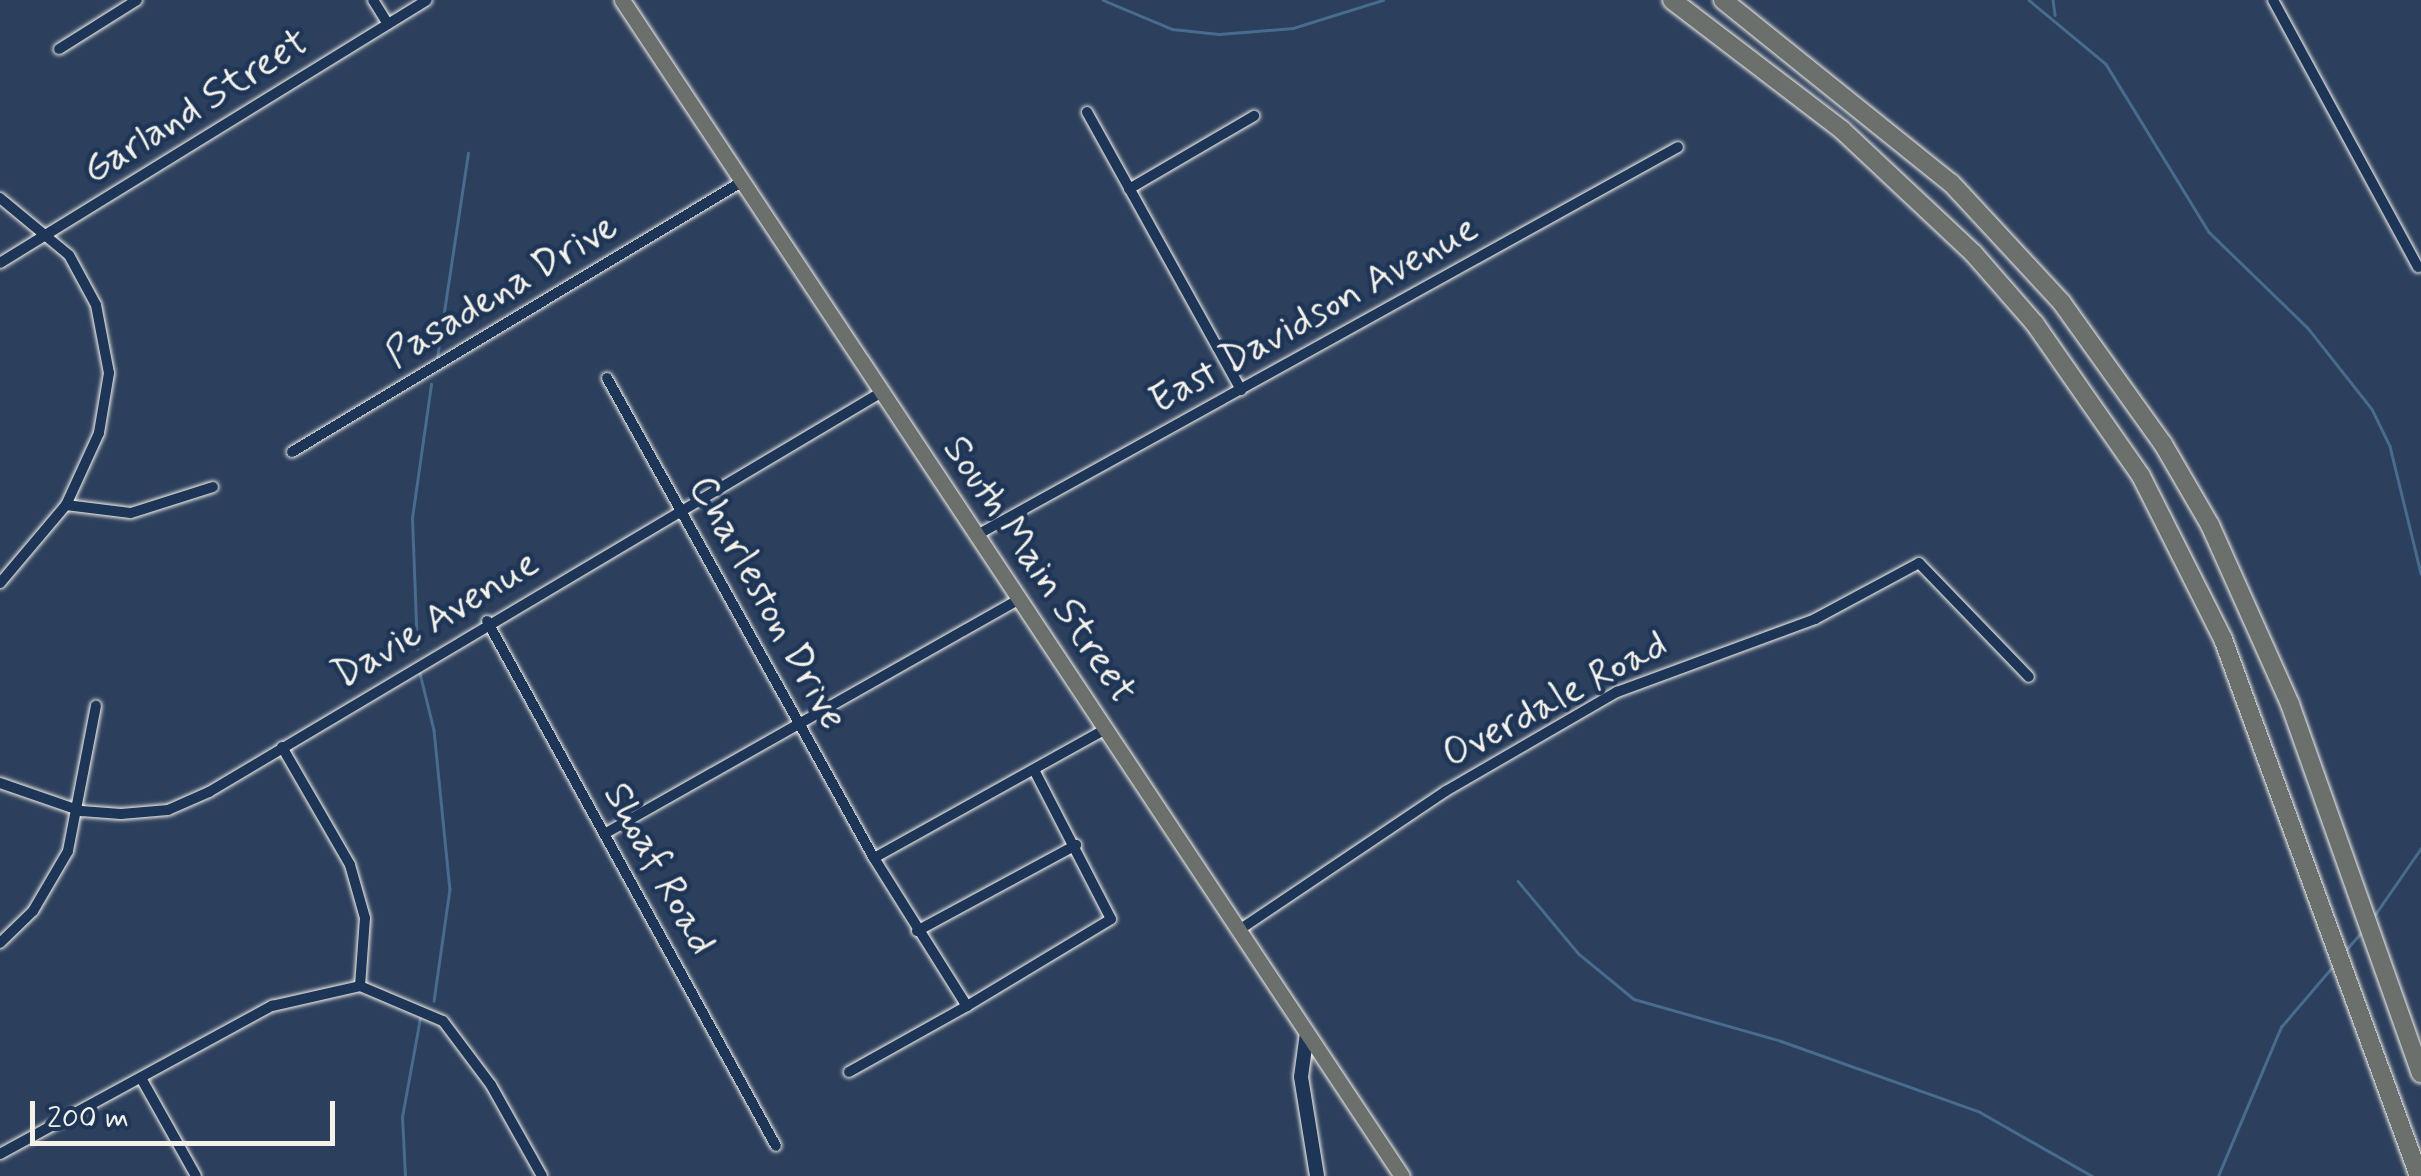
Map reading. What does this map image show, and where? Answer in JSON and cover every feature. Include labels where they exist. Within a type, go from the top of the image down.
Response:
[{"type":"highway","points":[[1672,0],[1910,189],[2023,310],[2091,399],[2199,587],[2328,921],[2419,1176]]},
{"type":"highway","points":[[1723,0],[1952,184],[2113,370],[2210,526],[2252,612],[2421,1073]]},
{"type":"main road","name":"South Main Street","points":[[622,0],[1402,1176]]},
{"type":"street","points":[[59,49],[138,0]]},
{"type":"street","points":[[373,0],[388,24]]},
{"type":"street","name":"Garland Street","points":[[0,263],[426,0]]},
{"type":"street","points":[[2273,0],[2328,110],[2405,232],[2418,267]]},
{"type":"street","points":[[1087,112],[1241,390]]},
{"type":"street","points":[[1129,189],[1254,116]]},
{"type":"street","name":"East Davidson Avenue","points":[[978,535],[1678,146]]},
{"type":"street","name":"Pasadena Drive","points":[[292,452],[742,181]]},
{"type":"street","points":[[0,198],[48,234],[96,305],[109,374],[99,433],[66,505],[0,584]]},
{"type":"street","name":"Charleston Drive","points":[[607,378],[874,858],[967,1006]]},
{"type":"street","name":"Davie Avenue","points":[[0,783],[81,811],[168,810],[488,621],[683,512],[882,392]]},
{"type":"street","points":[[66,505],[131,513],[214,488]]},
{"type":"street","name":"Overdale Road","points":[[1239,930],[1446,791],[1617,692],[1815,619],[1919,563],[2029,677]]},
{"type":"street","points":[[606,832],[1019,599]]},
{"type":"street","name":"Shoaf Road","points":[[488,621],[776,1146]]},
{"type":"street","points":[[0,943],[49,888],[81,811],[96,706]]},
{"type":"street","points":[[874,858],[1106,729]]},
{"type":"street","points":[[282,746],[350,865],[365,918],[360,986]]},
{"type":"street","points":[[849,1072],[1107,927],[1111,909],[1034,770]]},
{"type":"street","points":[[918,932],[1076,845]]},
{"type":"street","points":[[0,1154],[272,1006],[360,986],[443,1022],[491,1084],[542,1176]]},
{"type":"street","points":[[1307,1033],[1302,1076],[1317,1176]]},
{"type":"street","points":[[140,1078],[196,1176]]},
{"type":"waterway","points":[[1103,0],[1172,29],[1219,34],[1293,28],[1383,0]]},
{"type":"waterway","points":[[2029,0],[2106,64],[2209,232],[2308,328],[2372,409],[2390,446],[2421,573]]},
{"type":"waterway","points":[[2053,0],[2055,15]]},
{"type":"waterway","points":[[437,358],[468,153]]},
{"type":"waterway","points":[[417,649],[412,518],[431,384]]},
{"type":"waterway","points":[[420,673],[434,730],[450,889],[434,1001]]},
{"type":"waterway","points":[[2374,916],[2421,848]]},
{"type":"waterway","points":[[1518,881],[1579,954],[1634,999],[1781,1041],[1980,1112],[2092,1176]]},
{"type":"waterway","points":[[2345,951],[2363,930]]},
{"type":"waterway","points":[[2218,1176],[2281,1027],[2334,965]]},
{"type":"waterway","points":[[405,1176],[402,1117],[420,1018]]}]
